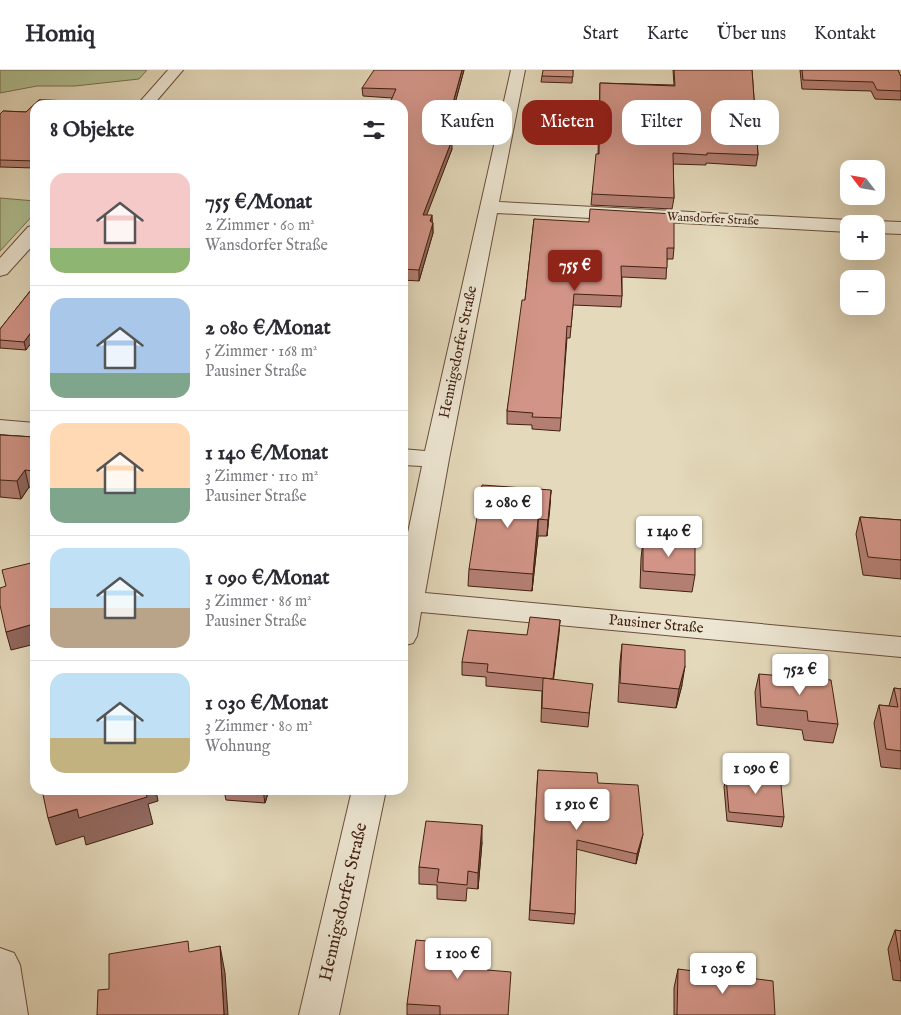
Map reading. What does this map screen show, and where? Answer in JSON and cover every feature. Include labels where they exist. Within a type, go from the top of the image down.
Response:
[{"type":"street","points":[[150,100],[176,70]]},
{"type":"street","name":"Hennigsdorfer Straße","points":[[408,610],[436,459],[518,70]]},
{"type":"street","name":"Wansdorfer Straße","points":[[488,207],[840,226]]},
{"type":"street","points":[[885,227],[901,228]]},
{"type":"street","points":[[0,270],[30,236]]},
{"type":"street","points":[[0,427],[30,430]]},
{"type":"street","points":[[408,457],[436,459]]},
{"type":"street","name":"Pausiner Straße","points":[[410,601],[901,647]]},
{"type":"street","name":"Hennigsdorfer Straße","points":[[319,1015],[368,795]]},
{"type":"street","points":[[0,965],[8,1015]]},
{"type":"green space","points":[[0,70],[147,70],[139,79],[75,86],[37,86],[0,93]]},
{"type":"green space","points":[[0,198],[30,201],[30,218],[0,251]]},
{"type":"building","points":[[374,70],[462,70],[454,100],[422,100],[422,145],[450,145],[423,215],[432,215],[430,221],[433,223],[419,270],[408,269],[408,100],[391,100],[396,89],[362,88]]},
{"type":"building","points":[[543,70],[573,70],[573,77],[542,76]]},
{"type":"building","points":[[674,70],[752,70],[754,100],[711,100],[711,145],[757,145],[758,155],[673,153],[674,198],[592,194],[596,154],[599,154],[599,145],[612,145],[612,100],[600,100],[600,83],[675,86]]},
{"type":"building","points":[[802,70],[898,70],[901,77],[901,91],[877,90],[873,82],[803,80]]},
{"type":"building","points":[[30,108],[30,161],[0,160],[0,114],[3,111],[26,112]]},
{"type":"building","points":[[590,209],[674,214],[674,248],[667,248],[667,268],[621,266],[622,296],[574,294],[571,327],[567,326],[561,418],[532,417],[533,413],[507,411],[522,300],[525,300],[534,219],[589,222]]},
{"type":"building","points":[[30,291],[30,334],[24,342],[0,340],[0,329]]},
{"type":"building","points":[[0,435],[30,437],[30,471],[25,470],[17,481],[0,480]]},
{"type":"building","points":[[482,485],[551,490],[548,520],[538,519],[533,574],[469,569]]},
{"type":"building","points":[[860,517],[901,520],[901,560],[868,557]]},
{"type":"building","points":[[643,541],[695,545],[695,575],[643,571]]},
{"type":"building","points":[[30,563],[30,625],[6,632],[0,605],[0,588],[6,586],[2,570]]},
{"type":"building","points":[[530,617],[560,620],[553,679],[487,672],[488,664],[462,662],[468,630],[527,635]]},
{"type":"building","points":[[622,644],[685,650],[685,666],[679,689],[620,683]]},
{"type":"building","points":[[759,674],[831,680],[838,724],[808,721],[807,711],[761,707]]},
{"type":"building","points":[[543,678],[593,684],[589,713],[542,708]]},
{"type":"building","points":[[894,688],[901,689],[901,751],[886,749],[879,705],[898,707]]},
{"type":"building","points":[[538,770],[597,773],[598,783],[638,785],[643,834],[637,854],[577,840],[575,914],[530,910]]},
{"type":"building","points":[[751,771],[780,774],[784,817],[729,812],[726,777],[752,780]]},
{"type":"building","points":[[43,795],[146,795],[147,797],[79,818],[77,809],[48,818]]},
{"type":"building","points":[[426,821],[482,825],[478,873],[468,871],[467,885],[437,882],[439,869],[419,867]]},
{"type":"building","points":[[895,930],[901,931],[901,961],[900,961]]},
{"type":"building","points":[[416,940],[489,947],[487,970],[511,972],[508,1015],[440,1015],[440,1006],[407,1004]]},
{"type":"building","points":[[188,941],[189,952],[220,946],[224,1015],[97,1015],[98,990],[109,989],[109,954]]},
{"type":"building","points":[[678,969],[773,981],[775,1015],[677,1015]]}]
